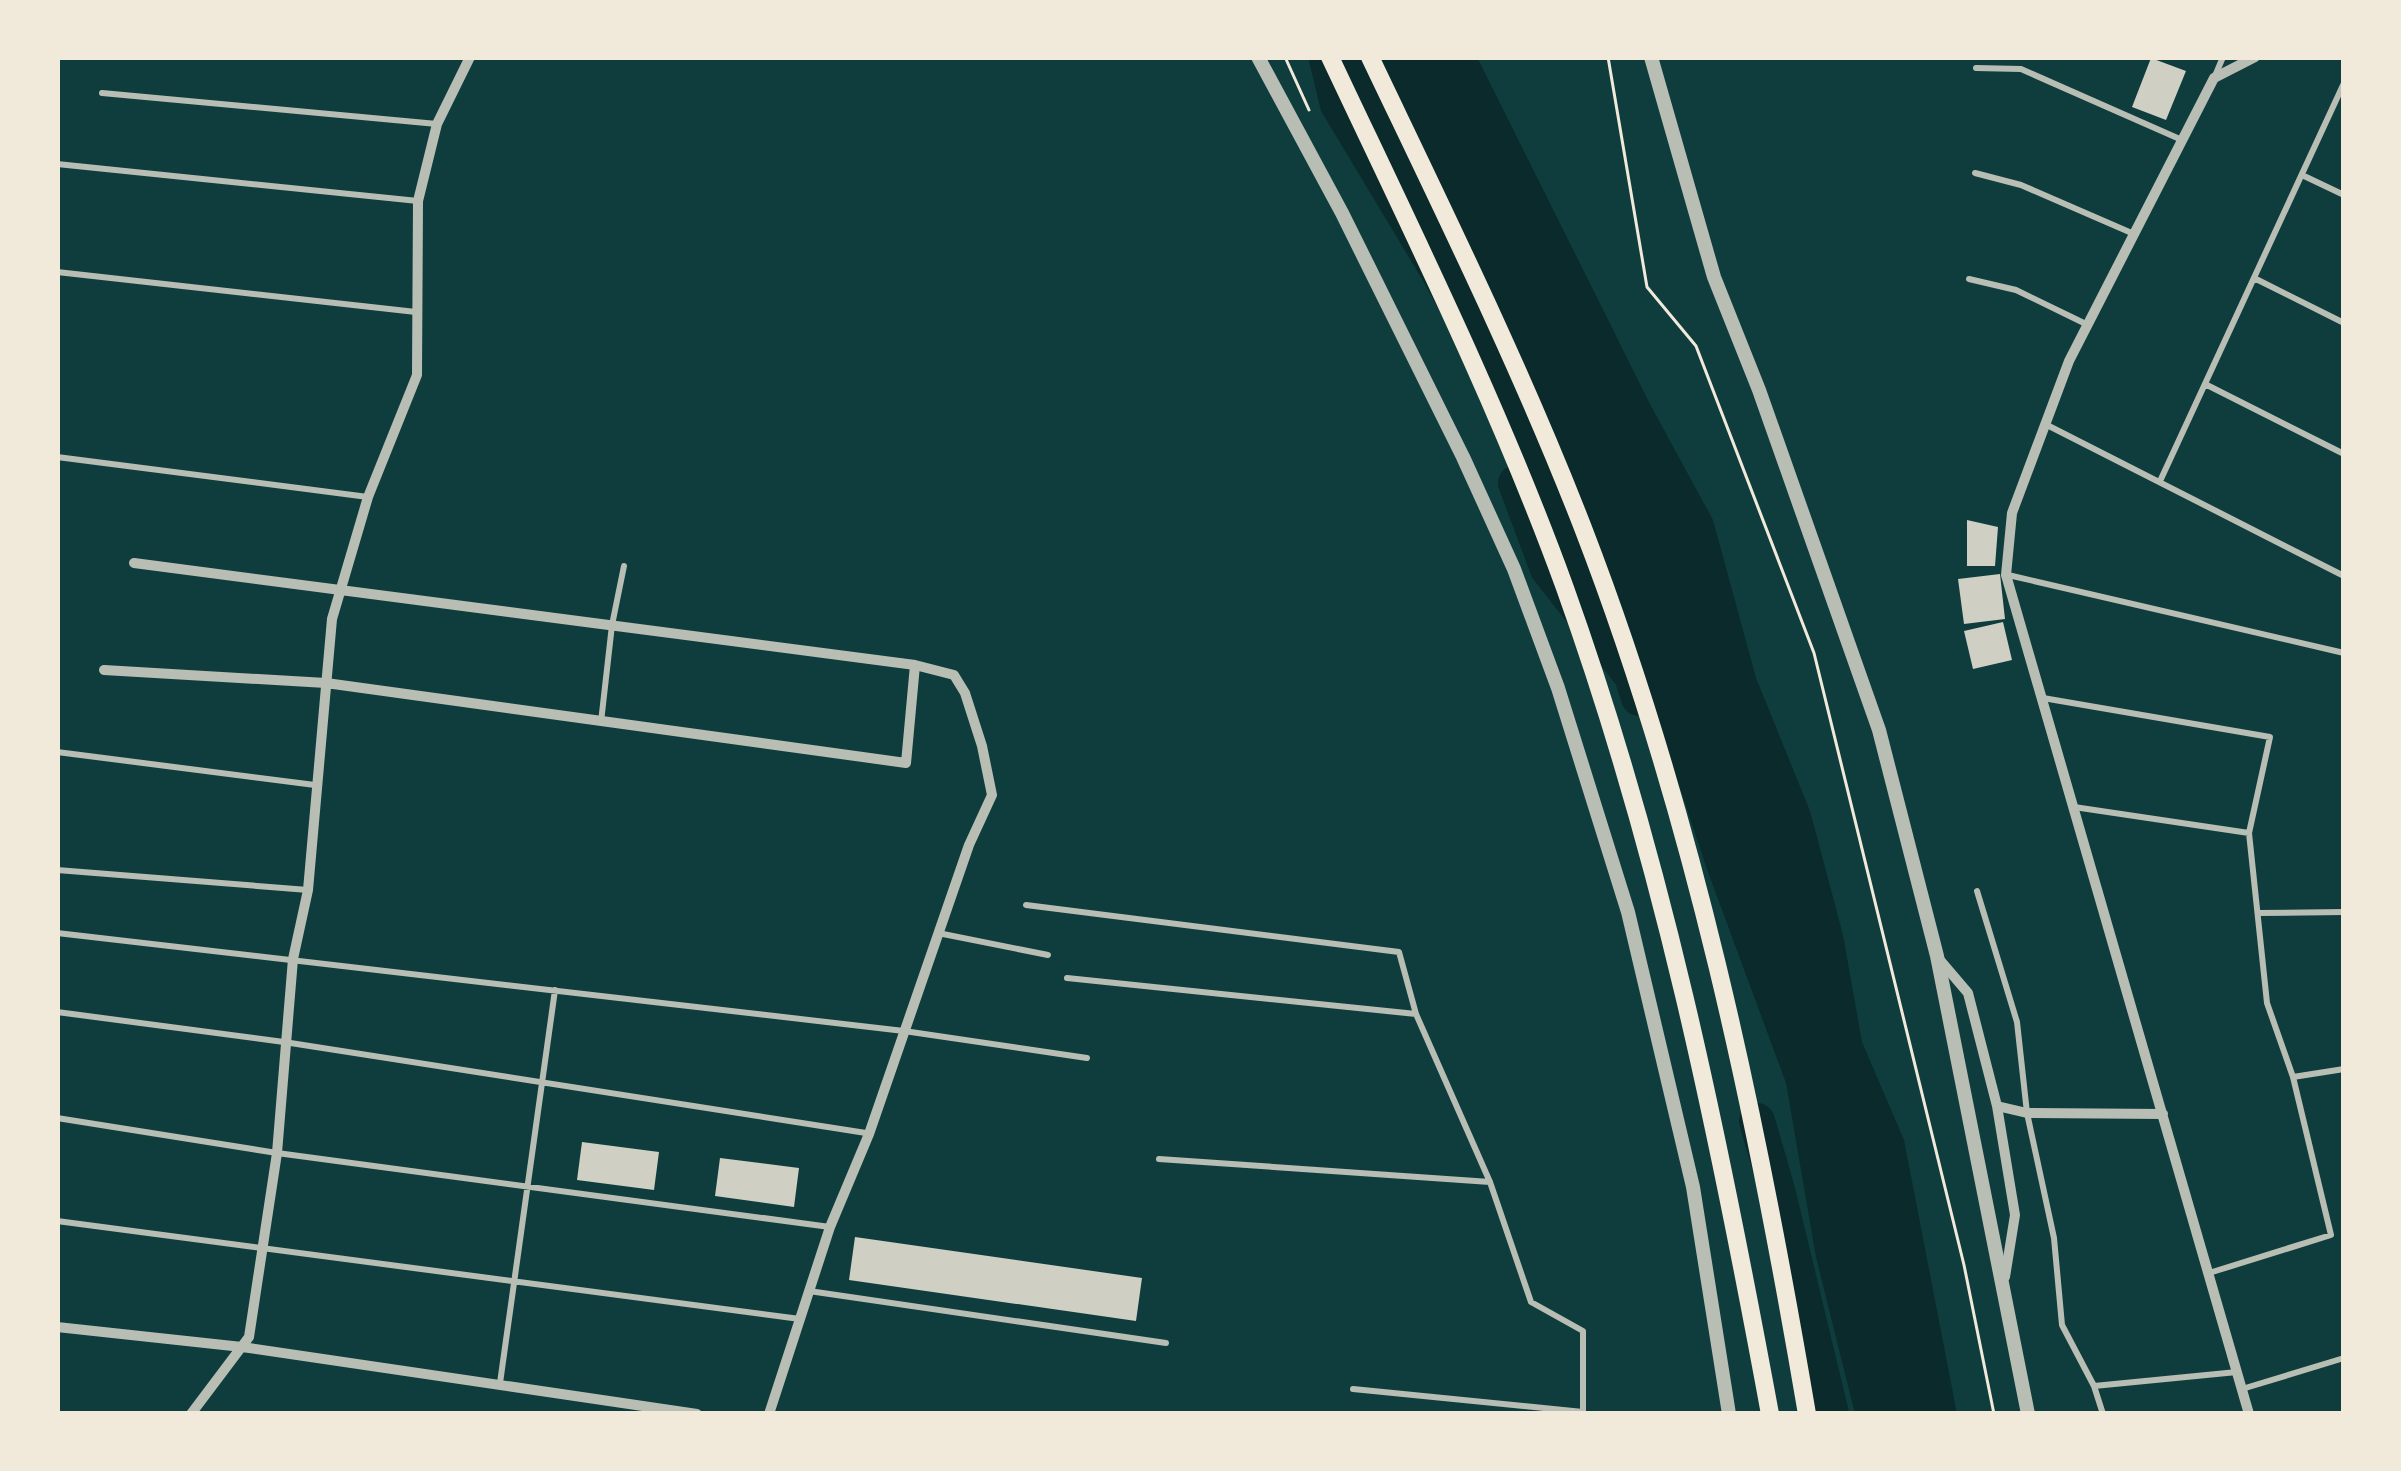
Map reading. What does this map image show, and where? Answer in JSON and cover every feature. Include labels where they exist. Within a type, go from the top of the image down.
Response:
[{"type":"highway","points":[[1330,57],[1473,366],[1563,584],[1604,702],[1691,1009],[1770,1414]]},
{"type":"highway","points":[[1370,57],[1498,330],[1582,528],[1640,696],[1706,915],[1743,1069],[1807,1414]]},
{"type":"street","points":[[191,1414],[249,1336],[277,1153],[293,958],[308,890],[338,588],[417,375],[418,201],[437,124],[470,57]]},
{"type":"street","points":[[1258,57],[1342,213],[1463,457],[1514,569],[1558,688],[1628,912],[1693,1187],[1729,1414]]},
{"type":"street","points":[[1652,57],[1714,277],[1759,390],[1879,730],[1936,956],[2028,1414]]},
{"type":"street","points":[[2248,1414],[2006,574],[2012,513],[2088,325],[2214,78],[2255,57]]},
{"type":"street","points":[[134,562],[916,665],[954,675],[965,693],[982,746],[992,795],[969,845],[869,1134],[830,1227],[769,1414]]},
{"type":"street","points":[[104,670],[326,683],[906,764],[916,665]]},
{"type":"street","points":[[1936,956],[1968,993],[1997,1106],[2014,1215],[2002,1292]]},
{"type":"street","points":[[1997,1106],[2027,1114],[2163,1114]]},
{"type":"street","points":[[57,1327],[242,1347],[697,1414]]},
{"type":"lane","points":[[2214,78],[2223,57]]},
{"type":"lane","points":[[1976,68],[2021,69],[2182,140]]},
{"type":"lane","points":[[2161,479],[2344,83]]},
{"type":"lane","points":[[102,93],[437,124]]},
{"type":"lane","points":[[57,164],[418,201]]},
{"type":"lane","points":[[1975,173],[2021,184],[2134,234]]},
{"type":"lane","points":[[2302,175],[2344,195]]},
{"type":"lane","points":[[57,272],[419,312]]},
{"type":"lane","points":[[2254,278],[2344,323]]},
{"type":"lane","points":[[1969,279],[2016,290],[2088,325]]},
{"type":"lane","points":[[2205,385],[2344,454]]},
{"type":"lane","points":[[2045,424],[2344,576]]},
{"type":"lane","points":[[57,457],[368,497]]},
{"type":"lane","points":[[601,724],[624,566]]},
{"type":"lane","points":[[2006,574],[2344,653]]},
{"type":"lane","points":[[2039,698],[2270,736],[2249,833],[2267,1003],[2293,1077],[2331,1235],[2209,1273]]},
{"type":"lane","points":[[57,752],[315,784]]},
{"type":"lane","points":[[2071,806],[2249,833]]},
{"type":"lane","points":[[57,870],[308,890]]},
{"type":"lane","points":[[1977,891],[2017,1022],[2027,1114],[2054,1238],[2062,1325],[2103,1414]]},
{"type":"lane","points":[[1026,905],[1399,952],[1416,1014],[1490,1182],[1531,1302],[1583,1331],[1583,1413],[1352,1389]]},
{"type":"lane","points":[[2258,913],[2344,912]]},
{"type":"lane","points":[[57,933],[904,1030],[1087,1058]]},
{"type":"lane","points":[[938,933],[1048,955]]},
{"type":"lane","points":[[1067,978],[1416,1014]]},
{"type":"lane","points":[[500,1383],[555,990]]},
{"type":"lane","points":[[57,1012],[284,1042],[869,1134]]},
{"type":"lane","points":[[2293,1077],[2344,1069]]},
{"type":"lane","points":[[57,1118],[277,1153],[830,1227]]},
{"type":"lane","points":[[1159,1159],[1490,1182]]},
{"type":"lane","points":[[57,1221],[800,1319]]},
{"type":"lane","points":[[809,1291],[1166,1343]]},
{"type":"lane","points":[[2242,1389],[2344,1358]]},
{"type":"lane","points":[[2094,1386],[2237,1372]]},
{"type":"path","points":[[1608,57],[1647,286],[1696,346],[1814,653],[1964,1265],[1994,1414]]},
{"type":"water","points":[[1308,57],[1477,57],[1713,520],[1756,678],[1810,811],[1843,935],[1862,1042],[1904,1140],[1957,1414],[1855,1414],[1816,1257],[1786,1083],[1663,737],[1572,579],[1535,486],[1422,279],[1321,111]]},
{"type":"building","points":[[2151,58],[2186,71],[2166,120],[2132,107]]},
{"type":"building","points":[[1967,520],[1998,527],[1995,566],[1967,566]]},
{"type":"building","points":[[2000,574],[2005,619],[1964,624],[1958,579]]},
{"type":"building","points":[[2003,622],[2012,660],[1973,669],[1964,631]]},
{"type":"building","points":[[582,1142],[659,1152],[654,1190],[577,1180]]},
{"type":"building","points":[[720,1158],[799,1168],[794,1207],[715,1196]]},
{"type":"building","points":[[855,1237],[1142,1278],[1136,1321],[849,1280]]},
{"type":"waterway","points":[[1516,483],[1548,569],[1632,676],[1639,698]]},
{"type":"waterway","points":[[1757,1121],[1831,1414]]}]
